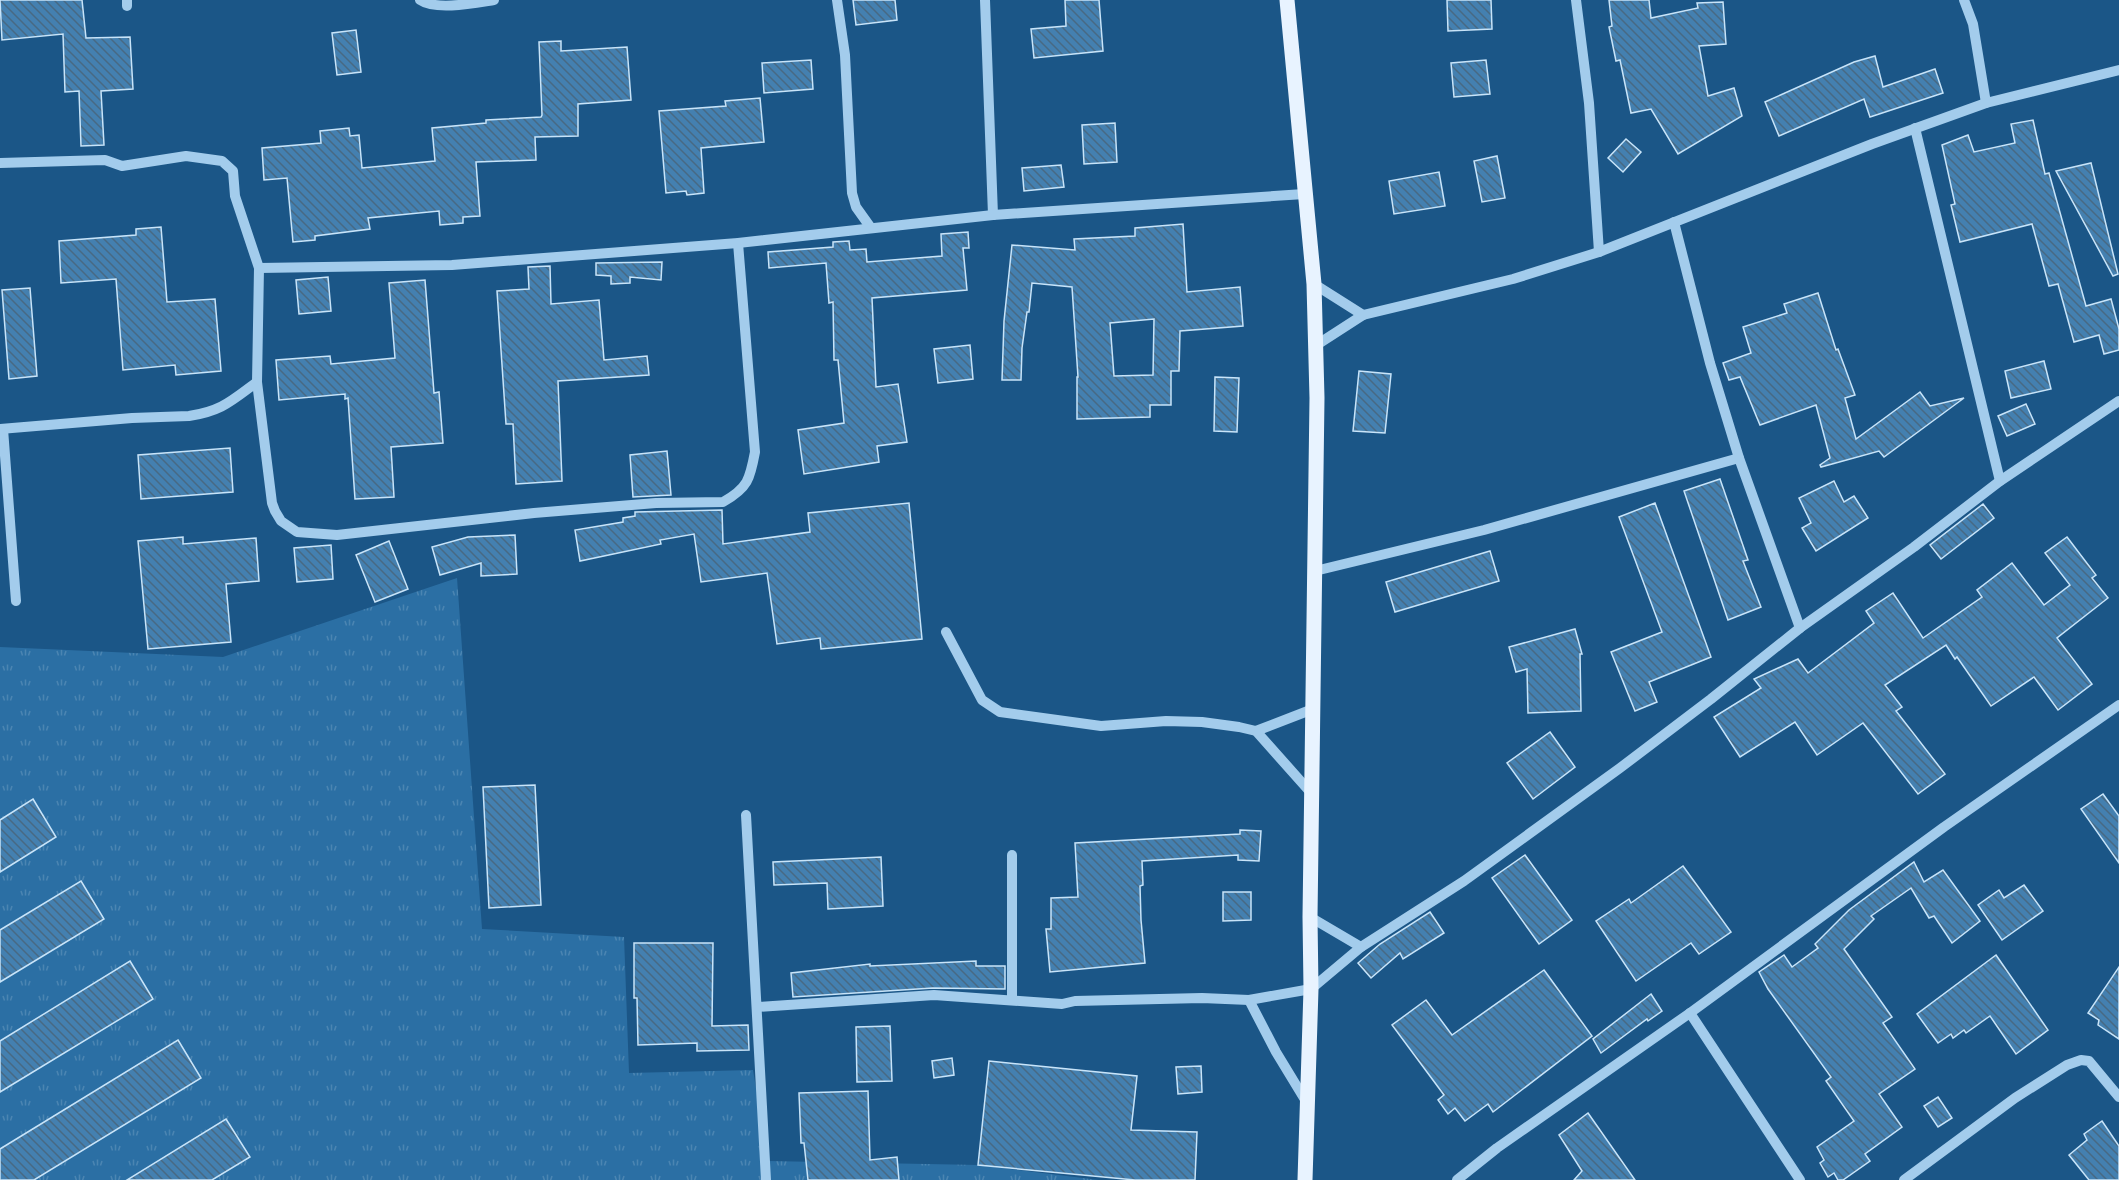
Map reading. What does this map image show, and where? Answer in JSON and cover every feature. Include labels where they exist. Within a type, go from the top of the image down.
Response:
[{"type":"main road","points":[[1287,0],[1314,284],[1317,398],[1312,709],[1311,989],[1305,1180]]},
{"type":"street","points":[[420,0],[431,5],[478,4],[494,0]]},
{"type":"street","points":[[837,0],[845,55],[852,193],[856,207],[871,228]]},
{"type":"street","points":[[985,0],[993,215]]},
{"type":"street","points":[[1576,0],[1589,102],[1599,252]]},
{"type":"street","points":[[1964,0],[1973,24],[1986,103]]},
{"type":"street","points":[[1315,346],[1363,315],[1513,279],[1599,252],[1915,128],[1986,103],[2119,70]]},
{"type":"street","points":[[1915,128],[2000,481]]},
{"type":"street","points":[[0,163],[105,160],[122,166],[186,156],[222,161],[233,171],[235,196],[259,268],[257,382],[272,502],[274,511],[281,521],[297,532],[337,535],[534,513],[656,503],[723,502],[740,490],[751,477],[755,452],[738,243]]},
{"type":"street","points":[[259,268],[452,265],[738,243],[993,215],[1304,194]]},
{"type":"street","points":[[1674,222],[1710,363],[1739,458],[1800,628]]},
{"type":"street","points":[[1314,284],[1363,315]]},
{"type":"street","points":[[16,601],[2,429],[76,422],[189,416],[223,408],[257,382]]},
{"type":"street","points":[[757,1007],[934,995],[1062,1004],[1075,1001],[1160,998],[1249,1000],[1311,989],[1361,947],[1464,881],[1611,775],[1800,628],[1914,547],[2000,481],[2119,400]]},
{"type":"street","points":[[1315,571],[1484,530],[1739,458]]},
{"type":"street","points":[[946,632],[982,700],[1000,712],[1101,726],[1166,721],[1202,722],[1256,731],[1312,709]]},
{"type":"street","points":[[1457,1180],[1497,1148],[1690,1013],[1944,827],[2119,705]]},
{"type":"street","points":[[1256,731],[1312,794]]},
{"type":"street","points":[[746,815],[766,1180]]},
{"type":"street","points":[[1012,855],[1012,1000]]},
{"type":"street","points":[[1310,917],[1361,947]]},
{"type":"street","points":[[1249,1000],[1276,1052],[1308,1103]]},
{"type":"street","points":[[1690,1013],[1800,1180]]},
{"type":"street","points":[[1904,1180],[2015,1098],[2067,1065],[2081,1060],[2089,1061],[2119,1097]]},
{"type":"green space","points":[[457,578],[482,929],[624,937],[629,1073],[753,1070],[768,1161],[978,1165],[1099,1180],[0,1180],[0,647],[223,657]]},
{"type":"building","points":[[0,0],[82,0],[86,38],[130,37],[133,89],[101,91],[104,145],[81,146],[79,91],[65,92],[63,34],[2,40]]},
{"type":"building","points":[[853,0],[895,0],[897,20],[856,25]]},
{"type":"building","points":[[1065,0],[1099,0],[1103,51],[1034,58],[1031,29],[1066,26]]},
{"type":"building","points":[[1447,0],[1491,0],[1492,29],[1448,31]]},
{"type":"building","points":[[1609,0],[1649,0],[1651,18],[1698,8],[1697,3],[1723,2],[1726,44],[1699,46],[1708,96],[1734,88],[1742,116],[1678,154],[1651,109],[1631,113],[1620,60],[1616,61],[1609,27],[1612,26]]},
{"type":"building","points":[[356,30],[361,72],[337,75],[332,33]]},
{"type":"building","points":[[561,41],[561,51],[627,47],[631,100],[578,104],[578,136],[535,137],[536,160],[476,162],[480,216],[463,217],[463,223],[440,225],[439,211],[368,218],[370,229],[315,236],[315,240],[293,242],[287,178],[264,180],[262,148],[321,143],[320,131],[349,128],[350,136],[359,135],[362,168],[435,161],[432,128],[486,123],[486,120],[541,117],[539,42]]},
{"type":"building","points":[[1875,56],[1883,87],[1935,69],[1943,93],[1870,117],[1864,99],[1779,136],[1765,102],[1854,62]]},
{"type":"building","points":[[811,60],[813,89],[764,93],[762,63]]},
{"type":"building","points":[[1486,60],[1490,94],[1454,97],[1451,63]]},
{"type":"building","points":[[760,98],[764,142],[701,148],[704,193],[687,195],[686,191],[666,193],[659,111],[726,106],[725,101]]},
{"type":"building","points":[[2033,120],[2045,174],[2049,173],[2086,306],[2111,299],[2119,329],[2119,350],[2104,354],[2099,335],[2074,342],[2058,284],[2049,286],[2032,224],[1960,242],[1951,205],[1955,204],[1942,145],[1968,135],[1974,152],[2015,143],[2011,124]]},
{"type":"building","points":[[1115,123],[1117,162],[1084,164],[1082,125]]},
{"type":"building","points":[[1626,139],[1641,152],[1623,172],[1608,158]]},
{"type":"building","points":[[1497,156],[1505,198],[1482,202],[1474,161]]},
{"type":"building","points":[[2091,163],[2118,274],[2113,276],[2056,171]]},
{"type":"building","points":[[1061,165],[1064,187],[1024,191],[1022,168]]},
{"type":"building","points":[[1439,172],[1445,206],[1394,214],[1389,181]]},
{"type":"building","points":[[1183,224],[1187,292],[1240,287],[1243,326],[1180,331],[1179,371],[1171,371],[1171,405],[1150,405],[1150,417],[1077,419],[1078,377],[1072,287],[1032,283],[1022,348],[1021,380],[1002,380],[1004,321],[1012,245],[1075,250],[1074,239],[1135,236],[1135,228]],"holes":[[[1154,319],[1153,375],[1114,376],[1110,323]]]},
{"type":"building","points":[[161,227],[167,302],[215,299],[221,371],[176,375],[175,365],[123,370],[116,279],[61,283],[59,241],[136,235],[136,229]]},
{"type":"building","points":[[968,232],[969,248],[963,248],[967,290],[872,298],[876,387],[898,384],[907,442],[877,446],[879,462],[804,474],[798,430],[844,423],[838,360],[834,360],[833,302],[829,303],[826,263],[769,268],[768,252],[833,247],[833,242],[849,241],[850,250],[866,249],[867,262],[942,256],[941,234]]},
{"type":"building","points":[[662,262],[661,280],[630,277],[630,283],[611,284],[611,276],[596,275],[596,263]]},
{"type":"building","points":[[550,266],[551,304],[599,300],[604,360],[647,356],[649,375],[558,381],[562,481],[516,484],[513,424],[506,424],[497,291],[529,289],[528,267]]},
{"type":"building","points":[[328,277],[331,311],[299,314],[296,280]]},
{"type":"building","points":[[425,280],[434,393],[439,392],[443,443],[391,447],[394,497],[355,499],[348,398],[345,399],[345,394],[279,400],[276,360],[330,356],[331,364],[395,358],[389,283]]},
{"type":"building","points":[[30,288],[37,376],[9,379],[2,290]]},
{"type":"building","points":[[1818,293],[1836,350],[1838,349],[1855,395],[1845,398],[1856,439],[1920,392],[1930,406],[1964,398],[1884,457],[1879,451],[1821,467],[1820,465],[1830,458],[1816,405],[1760,425],[1740,377],[1729,380],[1723,363],[1751,353],[1743,327],[1787,313],[1784,304]]},
{"type":"building","points":[[970,345],[973,379],[938,383],[934,349]]},
{"type":"building","points":[[2044,361],[2051,389],[2011,398],[2005,371]]},
{"type":"building","points":[[1359,371],[1391,374],[1385,433],[1353,431]]},
{"type":"building","points":[[1215,377],[1239,378],[1237,432],[1214,431]]},
{"type":"building","points":[[2026,404],[2035,424],[2007,436],[1998,416]]},
{"type":"building","points":[[230,448],[233,492],[141,499],[138,455]]},
{"type":"building","points":[[667,451],[671,495],[633,497],[630,455]]},
{"type":"building","points":[[1720,479],[1748,560],[1743,561],[1761,607],[1728,620],[1684,491]]},
{"type":"building","points":[[1834,481],[1844,502],[1854,496],[1868,518],[1816,551],[1802,528],[1811,523],[1799,498]]},
{"type":"building","points":[[909,503],[922,639],[821,649],[820,638],[777,644],[767,573],[701,582],[694,534],[660,540],[661,544],[580,561],[575,530],[623,522],[623,518],[635,516],[635,512],[722,510],[723,544],[810,532],[808,513]]},
{"type":"building","points":[[1655,503],[1711,657],[1649,682],[1657,702],[1635,711],[1611,652],[1662,632],[1619,517]]},
{"type":"building","points":[[1983,504],[1994,518],[1941,559],[1930,545]]},
{"type":"building","points":[[515,535],[517,574],[481,576],[481,563],[440,575],[432,547],[468,537]]},
{"type":"building","points":[[183,537],[183,544],[256,538],[259,581],[226,584],[231,642],[148,649],[138,541]]},
{"type":"building","points":[[2067,537],[2096,575],[2092,578],[2108,598],[2057,638],[2092,684],[2058,710],[2034,677],[1991,706],[1946,645],[1885,685],[1902,707],[1896,711],[1945,774],[1918,794],[1863,723],[1817,755],[1795,722],[1740,757],[1714,717],[1761,688],[1754,679],[1798,659],[1808,673],[1874,623],[1866,611],[1893,593],[1923,638],[1982,597],[1977,590],[2012,563],[2044,605],[2070,585],[2045,553]]},
{"type":"building","points":[[389,541],[408,589],[375,602],[356,555]]},
{"type":"building","points":[[331,545],[333,579],[297,582],[294,548]]},
{"type":"building","points":[[1490,551],[1499,581],[1395,612],[1386,582]]},
{"type":"building","points":[[1575,629],[1582,654],[1580,654],[1581,711],[1528,713],[1527,669],[1516,672],[1509,647]]},
{"type":"building","points":[[1550,732],[1575,767],[1533,799],[1507,763]]},
{"type":"building","points":[[535,785],[541,905],[489,908],[483,787]]},
{"type":"building","points":[[2103,794],[2119,816],[2119,863],[2081,809]]},
{"type":"building","points":[[33,799],[56,837],[0,872],[0,820]]},
{"type":"building","points":[[1240,830],[1261,831],[1259,861],[1238,860],[1238,855],[1142,861],[1141,920],[1145,963],[1050,972],[1046,929],[1051,929],[1051,898],[1078,897],[1075,843],[1240,834]]},
{"type":"building","points":[[1525,855],[1572,920],[1539,944],[1492,878]]},
{"type":"building","points":[[881,857],[883,906],[828,909],[827,883],[774,885],[773,862]]},
{"type":"building","points":[[1914,862],[1924,882],[1943,870],[1980,921],[1952,943],[1934,916],[1929,918],[1911,888],[1871,916],[1874,919],[1844,949],[1892,1017],[1883,1023],[1915,1069],[1879,1094],[1902,1127],[1865,1154],[1870,1161],[1843,1180],[1838,1180],[1834,1173],[1828,1177],[1820,1163],[1824,1160],[1817,1147],[1854,1121],[1826,1081],[1831,1077],[1768,989],[1759,972],[1784,955],[1792,967],[1818,948],[1815,944],[1849,910]]},
{"type":"building","points":[[1683,866],[1731,932],[1699,954],[1691,943],[1636,981],[1596,921],[1629,899],[1631,903]]},
{"type":"building","points":[[81,881],[104,919],[0,982],[0,930]]},
{"type":"building","points":[[2024,885],[2043,911],[2002,940],[1978,905],[1999,890],[2004,898]]},
{"type":"building","points":[[1223,892],[1251,892],[1251,920],[1223,921]]},
{"type":"building","points":[[1430,912],[1444,933],[1403,959],[1400,953],[1371,978],[1358,963],[1380,944]]},
{"type":"building","points":[[634,943],[713,943],[712,1026],[748,1025],[749,1050],[697,1051],[697,1043],[638,1045],[637,998],[634,998]]},
{"type":"building","points":[[1996,955],[2048,1030],[2016,1054],[1990,1016],[1966,1033],[1964,1030],[1953,1038],[1951,1034],[1938,1043],[1917,1014]]},
{"type":"building","points":[[130,961],[153,999],[0,1092],[0,1041]]},
{"type":"building","points":[[976,961],[976,966],[1005,966],[1005,989],[933,988],[793,997],[791,973],[870,964],[870,966]]},
{"type":"building","points":[[2119,967],[2119,1039],[2098,1025],[2099,1020],[2088,1013]]},
{"type":"building","points":[[1544,970],[1592,1036],[1493,1112],[1488,1104],[1465,1121],[1455,1108],[1448,1114],[1438,1100],[1444,1095],[1392,1025],[1426,1000],[1452,1035]]},
{"type":"building","points":[[1651,994],[1662,1011],[1648,1021],[1647,1019],[1601,1053],[1593,1039]]},
{"type":"building","points":[[890,1026],[892,1081],[857,1082],[856,1027]]},
{"type":"building","points":[[178,1040],[201,1078],[34,1180],[0,1180],[0,1149]]},
{"type":"building","points":[[952,1058],[954,1075],[934,1078],[932,1061]]},
{"type":"building","points":[[989,1061],[1137,1076],[1131,1130],[1197,1132],[1195,1180],[1135,1180],[978,1165]]},
{"type":"building","points":[[1201,1066],[1202,1092],[1178,1094],[1176,1067]]},
{"type":"building","points":[[868,1091],[870,1160],[897,1157],[899,1180],[808,1180],[804,1143],[801,1143],[799,1093]]},
{"type":"building","points":[[1938,1097],[1952,1118],[1938,1127],[1924,1106]]},
{"type":"building","points":[[1588,1113],[1635,1180],[1574,1180],[1582,1171],[1559,1135]]},
{"type":"building","points":[[226,1119],[250,1157],[212,1180],[127,1180]]},
{"type":"building","points":[[2102,1121],[2119,1146],[2119,1180],[2089,1180],[2069,1155],[2087,1140],[2084,1134]]}]
